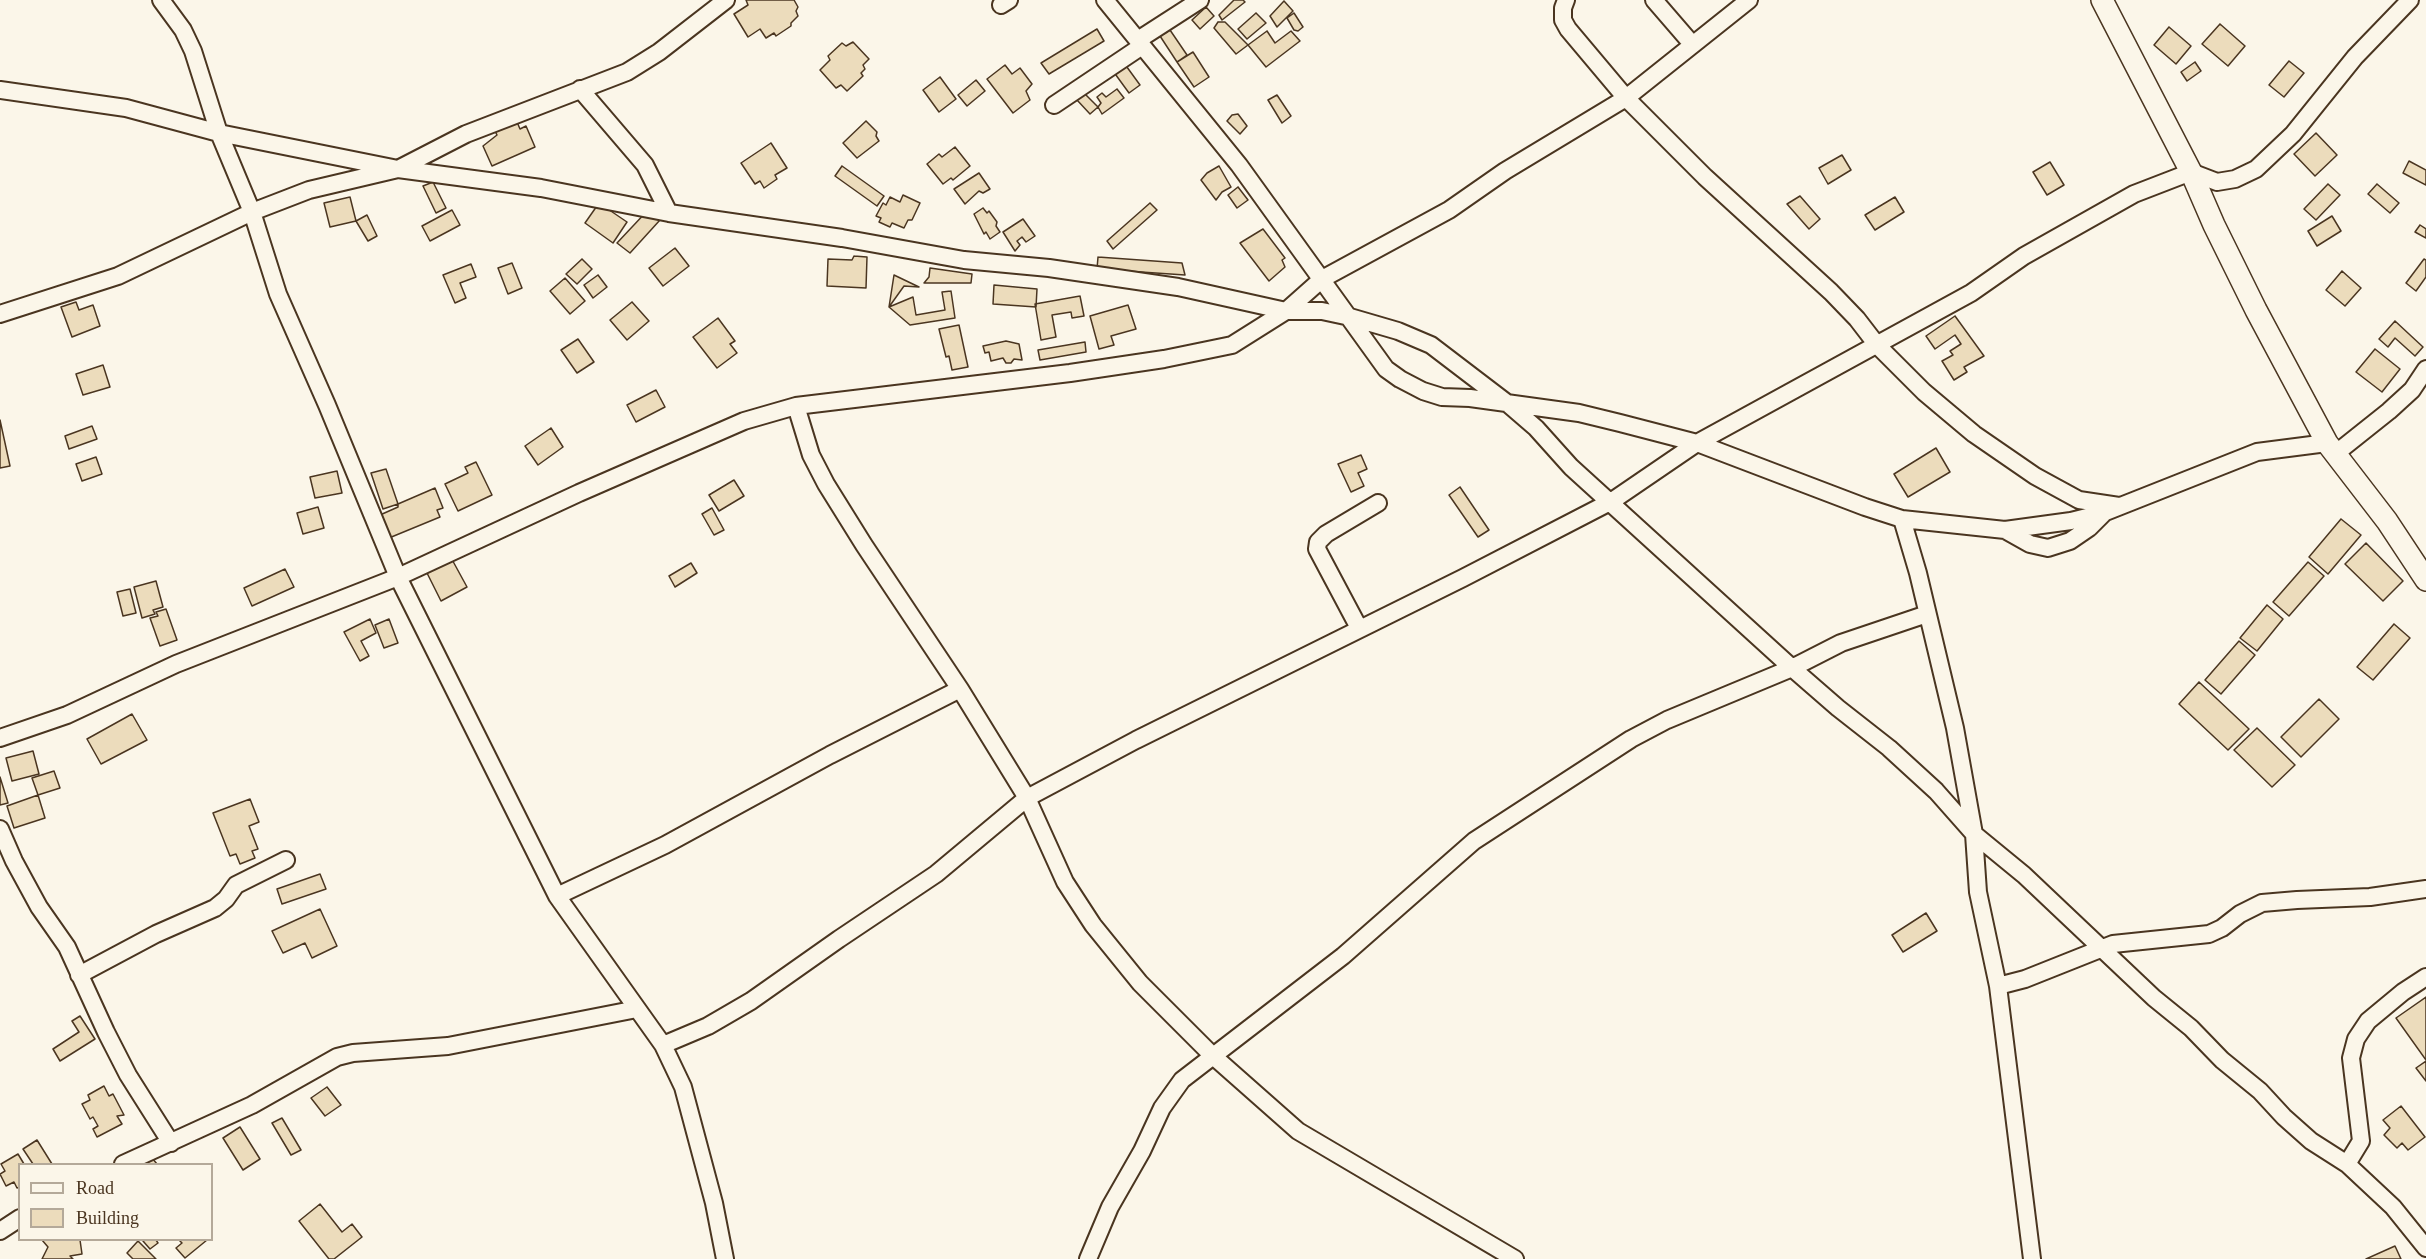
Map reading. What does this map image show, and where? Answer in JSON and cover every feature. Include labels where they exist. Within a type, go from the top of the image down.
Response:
[{"type":"street","points":[[161,0],[183,30],[193,51],[219,134],[252,212],[278,294],[398,577],[557,896],[663,1045],[683,1087],[714,1203],[725,1259]]},
{"type":"street","points":[[0,314],[118,276],[252,212],[309,190],[398,169],[466,134],[635,67],[659,52],[726,0]]},
{"type":"street","points":[[1105,0],[1239,165],[1386,369],[1423,391],[1442,397],[1579,413],[1697,443],[1855,504],[1902,519],[2005,530],[2071,521],[2103,513],[2257,453],[2331,449],[2389,411],[2412,390],[2426,369]]},
{"type":"street","points":[[1054,105],[1200,0]]},
{"type":"street","points":[[1566,0],[1563,20],[1568,29],[1626,98],[1705,177],[1831,292],[1857,319],[1877,345],[1948,412],[1974,434],[2035,476],[2079,500],[2120,506]]},
{"type":"street","points":[[1654,0],[1692,44]]},
{"type":"street","points":[[0,738],[67,716],[176,664],[398,577],[744,421],[796,406],[1070,373],[1164,359],[1232,345],[1286,311],[1322,279],[1449,210],[1505,171],[1626,98],[1749,0]]},
{"type":"street","points":[[2102,0],[2191,172],[2240,278],[2331,449],[2387,521],[2426,580]]},
{"type":"street","points":[[663,1045],[708,1026],[751,1000],[936,874],[1027,798],[1136,740],[1463,578],[1612,501],[1697,443],[1971,293],[2024,256],[2134,194],[2191,172],[2217,182],[2235,179],[2256,169],[2293,134],[2355,57],[2410,0]]},
{"type":"street","points":[[580,89],[645,165],[669,213]]},
{"type":"street","points":[[0,90],[126,108],[219,134],[398,169],[541,188],[669,213],[842,237],[964,260],[1049,268],[1178,287],[1286,311],[1322,311],[1398,331],[1431,345],[1536,428],[1571,467],[1612,501],[1792,668],[1889,748],[1936,791],[1974,834],[2024,875],[2293,1125],[2311,1141],[2347,1164],[2393,1207],[2426,1248]]},
{"type":"street","points":[[796,406],[811,455],[826,484],[960,689],[1027,798],[1065,882],[1093,925],[1140,983],[1212,1055],[1298,1131],[1515,1259]]},
{"type":"street","points":[[1359,628],[1317,549],[1318,542],[1326,534],[1378,503]]},
{"type":"street","points":[[1902,519],[1955,728],[1974,834],[1978,892],[1998,986],[2032,1259]]},
{"type":"street","points":[[1088,1259],[1110,1207],[1142,1151],[1170,1094],[1182,1080],[1334,963],[1474,841],[1631,739],[1667,720],[1792,668],[1841,643],[1927,614]]},
{"type":"street","points":[[557,896],[694,829],[824,758],[960,689]]},
{"type":"street","points":[[0,830],[39,907],[67,947],[128,1075],[171,1143]]},
{"type":"street","points":[[79,975],[156,934],[215,908],[226,899],[236,885],[286,860]]},
{"type":"street","points":[[1998,986],[2025,979],[2113,944],[2209,934],[2262,903],[2370,897],[2426,889]]},
{"type":"street","points":[[2347,1164],[2361,1141],[2351,1058],[2356,1038],[2368,1020],[2426,977]]},
{"type":"street","points":[[125,1163],[252,1105],[337,1057],[353,1053],[448,1046],[637,1009]]},
{"type":"street","points":[[0,1231],[18,1219]]},
{"type":"building","points":[[746,0],[794,0],[798,7],[796,11],[798,16],[791,26],[776,36],[774,33],[766,38],[760,29],[748,37],[734,14],[748,5]]},
{"type":"building","points":[[1234,0],[1245,2],[1222,20],[1219,15]]},
{"type":"building","points":[[1284,1],[1293,11],[1277,27],[1270,16]]},
{"type":"building","points":[[1206,7],[1214,16],[1200,29],[1192,20]]},
{"type":"building","points":[[1256,13],[1266,23],[1247,39],[1238,29]]},
{"type":"building","points":[[1294,13],[1303,27],[1298,31],[1294,30],[1287,18]]},
{"type":"building","points":[[1218,22],[1225,22],[1248,45],[1236,54],[1214,28]]},
{"type":"building","points":[[2220,24],[2245,46],[2228,66],[2202,44]]},
{"type":"building","points":[[2169,27],[2191,46],[2176,64],[2154,45]]},
{"type":"building","points":[[1097,29],[1104,41],[1049,74],[1041,63]]},
{"type":"building","points":[[1170,30],[1187,55],[1177,62],[1160,36]]},
{"type":"building","points":[[1267,31],[1275,43],[1291,31],[1300,41],[1266,67],[1248,45]]},
{"type":"building","points":[[853,42],[869,59],[863,65],[865,69],[861,73],[863,76],[847,91],[841,85],[836,88],[820,70],[830,60],[828,56],[842,43],[846,46]]},
{"type":"building","points":[[1193,52],[1209,77],[1194,87],[1177,62]]},
{"type":"building","points":[[2289,61],[2304,73],[2284,97],[2269,85]]},
{"type":"building","points":[[2195,62],[2201,71],[2187,81],[2181,72]]},
{"type":"building","points":[[1124,63],[1140,85],[1129,93],[1113,71]]},
{"type":"building","points":[[1005,65],[1012,74],[1020,68],[1032,84],[1026,91],[1030,100],[1013,113],[987,79]]},
{"type":"building","points":[[940,77],[956,99],[939,112],[923,90]]},
{"type":"building","points":[[976,80],[985,91],[967,106],[958,95]]},
{"type":"building","points":[[1117,89],[1124,98],[1102,114],[1098,107],[1101,103],[1097,97],[1102,93],[1106,97]]},
{"type":"building","points":[[1084,93],[1098,107],[1090,114],[1077,100]]},
{"type":"building","points":[[1277,95],[1291,116],[1282,123],[1268,100]]},
{"type":"building","points":[[1238,114],[1247,126],[1240,134],[1227,121],[1232,115]]},
{"type":"building","points":[[866,121],[877,132],[876,136],[879,141],[857,158],[843,143]]},
{"type":"building","points":[[517,122],[520,129],[526,126],[535,147],[492,166],[483,146],[497,135],[495,131]]},
{"type":"building","points":[[2316,133],[2337,155],[2315,176],[2294,154]]},
{"type":"building","points":[[771,143],[787,168],[775,175],[777,179],[764,188],[760,181],[755,184],[741,163]]},
{"type":"building","points":[[955,147],[970,166],[953,180],[951,178],[943,184],[927,164],[939,154],[942,157]]},
{"type":"building","points":[[1842,155],[1851,170],[1828,184],[1819,168]]},
{"type":"building","points":[[2409,161],[2426,170],[2426,185],[2403,173]]},
{"type":"building","points":[[2050,162],[2064,185],[2047,195],[2033,172]]},
{"type":"building","points":[[842,166],[884,196],[877,206],[835,176]]},
{"type":"building","points":[[1219,166],[1231,187],[1222,192],[1216,200],[1201,180],[1207,173]]},
{"type":"building","points":[[979,173],[990,189],[983,193],[979,191],[965,204],[954,189]]},
{"type":"building","points":[[433,182],[446,208],[436,213],[423,186]]},
{"type":"building","points":[[2328,184],[2340,195],[2316,220],[2304,209]]},
{"type":"building","points":[[2377,184],[2399,203],[2390,213],[2368,194]]},
{"type":"building","points":[[1238,187],[1248,200],[1237,208],[1228,195]]},
{"type":"building","points":[[903,195],[920,203],[912,220],[908,220],[904,228],[892,223],[890,227],[879,222],[881,218],[876,216],[883,203],[886,205],[890,197],[900,202]]},
{"type":"building","points":[[1800,196],[1820,219],[1809,229],[1787,204]]},
{"type":"building","points":[[350,197],[356,221],[330,227],[324,203]]},
{"type":"building","points":[[1895,197],[1904,212],[1875,230],[1865,215]]},
{"type":"building","points":[[599,203],[627,222],[613,243],[585,223]]},
{"type":"building","points":[[1150,203],[1157,210],[1113,249],[1107,241]]},
{"type":"building","points":[[983,208],[987,213],[989,211],[997,222],[996,226],[1000,232],[990,239],[986,232],[984,234],[974,214]]},
{"type":"building","points":[[452,210],[460,225],[430,241],[422,226]]},
{"type":"building","points":[[648,210],[660,220],[630,253],[617,243]]},
{"type":"building","points":[[367,215],[377,236],[368,241],[356,221]]},
{"type":"building","points":[[2332,216],[2341,231],[2317,246],[2308,231]]},
{"type":"building","points":[[1023,219],[1035,236],[1026,242],[1022,237],[1017,241],[1020,245],[1015,251],[1003,232]]},
{"type":"building","points":[[2420,225],[2426,229],[2426,238],[2415,232]]},
{"type":"building","points":[[1263,229],[1285,258],[1282,260],[1285,267],[1269,281],[1240,243]]},
{"type":"building","points":[[675,248],[689,266],[663,286],[649,268]]},
{"type":"building","points":[[854,256],[867,257],[866,288],[827,286],[828,259],[852,260]]},
{"type":"building","points":[[1098,257],[1182,263],[1185,275],[1097,269]]},
{"type":"building","points":[[582,259],[592,269],[577,284],[566,274]]},
{"type":"building","points":[[2424,259],[2426,260],[2426,277],[2416,291],[2406,283]]},
{"type":"building","points":[[512,263],[522,288],[508,294],[498,268]]},
{"type":"building","points":[[471,264],[476,277],[460,283],[466,298],[455,303],[443,275]]},
{"type":"building","points":[[930,268],[972,274],[971,283],[924,283],[929,277]]},
{"type":"building","points":[[2342,271],[2361,288],[2345,306],[2326,290]]},
{"type":"building","points":[[598,275],[607,287],[593,298],[584,285]]},
{"type":"building","points":[[894,275],[919,287],[904,286],[889,307]]},
{"type":"building","points":[[565,278],[585,301],[570,314],[550,291]]},
{"type":"building","points":[[994,285],[1037,289],[1036,307],[993,304]]},
{"type":"building","points":[[951,291],[955,318],[910,325],[889,307],[913,297],[916,315],[945,310],[942,292]]},
{"type":"building","points":[[1080,296],[1084,316],[1072,318],[1071,312],[1052,315],[1056,337],[1041,340],[1035,304]]},
{"type":"building","points":[[76,302],[79,310],[93,305],[100,326],[72,337],[61,307]]},
{"type":"building","points":[[632,302],[649,321],[627,340],[610,320]]},
{"type":"building","points":[[1128,305],[1136,329],[1111,336],[1114,345],[1099,349],[1090,316]]},
{"type":"building","points":[[1955,316],[1984,356],[1964,367],[1967,372],[1954,380],[1942,361],[1953,355],[1950,351],[1961,344],[1955,335],[1935,349],[1926,336]]},
{"type":"building","points":[[718,318],[735,341],[730,344],[737,353],[717,368],[693,337]]},
{"type":"building","points":[[2395,321],[2423,347],[2415,356],[2395,338],[2388,347],[2379,339]]},
{"type":"building","points":[[959,325],[968,367],[952,370],[939,329]]},
{"type":"building","points":[[578,339],[594,362],[577,373],[561,350]]},
{"type":"building","points":[[1006,341],[1019,344],[1022,360],[1014,359],[1011,363],[1006,363],[1003,358],[991,361],[989,352],[985,353],[983,346]]},
{"type":"building","points":[[1085,342],[1086,352],[1040,360],[1038,350]]},
{"type":"building","points":[[2375,349],[2400,369],[2382,392],[2356,372]]},
{"type":"building","points":[[103,365],[110,387],[83,395],[76,374]]},
{"type":"building","points":[[656,390],[665,407],[636,422],[627,405]]},
{"type":"building","points":[[0,420],[10,466],[0,468]]},
{"type":"building","points":[[92,426],[97,439],[69,449],[65,436]]},
{"type":"building","points":[[551,428],[563,447],[538,465],[525,446]]},
{"type":"building","points":[[1936,448],[1950,472],[1908,497],[1894,474]]},
{"type":"building","points":[[1361,455],[1367,469],[1358,473],[1364,486],[1351,492],[1338,464]]},
{"type":"building","points":[[96,457],[102,474],[82,481],[76,464]]},
{"type":"building","points":[[476,462],[492,495],[458,511],[445,484],[468,473],[465,467]]},
{"type":"building","points":[[386,469],[398,504],[383,509],[371,473]]},
{"type":"building","points":[[337,471],[342,493],[315,498],[310,477]]},
{"type":"building","points":[[734,480],[744,496],[719,511],[709,495]]},
{"type":"building","points":[[1460,487],[1489,530],[1478,537],[1449,495]]},
{"type":"building","points":[[435,488],[443,508],[437,510],[440,517],[389,538],[380,515],[398,507],[398,504]]},
{"type":"building","points":[[318,507],[324,528],[303,534],[297,513]]},
{"type":"building","points":[[712,508],[724,530],[714,535],[702,514]]},
{"type":"building","points":[[2341,519],[2361,535],[2328,574],[2309,557]]},
{"type":"building","points":[[2366,543],[2403,581],[2383,601],[2345,564]]},
{"type":"building","points":[[449,554],[467,587],[441,601],[424,567]]},
{"type":"building","points":[[2308,562],[2324,576],[2289,616],[2273,602]]},
{"type":"building","points":[[691,563],[697,573],[675,587],[669,576]]},
{"type":"building","points":[[285,569],[294,587],[252,606],[244,588]]},
{"type":"building","points":[[156,581],[163,607],[153,610],[155,614],[142,618],[134,587]]},
{"type":"building","points":[[130,589],[136,613],[123,616],[117,592]]},
{"type":"building","points":[[2267,605],[2283,619],[2257,651],[2240,638]]},
{"type":"building","points":[[166,609],[177,640],[160,646],[150,618],[158,616],[156,612]]},
{"type":"building","points":[[370,619],[376,633],[361,641],[369,656],[360,661],[344,632]]},
{"type":"building","points":[[389,619],[398,643],[384,648],[375,625]]},
{"type":"building","points":[[2394,624],[2410,638],[2373,680],[2357,667]]},
{"type":"building","points":[[2239,641],[2255,655],[2221,694],[2205,680]]},
{"type":"building","points":[[2199,682],[2249,729],[2228,750],[2179,704]]},
{"type":"building","points":[[2319,699],[2339,719],[2301,757],[2281,737]]},
{"type":"building","points":[[132,714],[147,740],[101,764],[87,739]]},
{"type":"building","points":[[2257,728],[2295,765],[2272,787],[2234,750]]},
{"type":"building","points":[[33,751],[39,774],[12,781],[6,758]]},
{"type":"building","points":[[54,771],[60,788],[38,795],[32,778]]},
{"type":"building","points":[[0,777],[8,803],[0,805]]},
{"type":"building","points":[[38,795],[45,818],[14,828],[7,806]]},
{"type":"building","points":[[250,799],[259,822],[249,826],[258,849],[252,851],[255,858],[240,864],[236,854],[230,856],[213,813]]},
{"type":"building","points":[[320,874],[326,889],[282,904],[277,889]]},
{"type":"building","points":[[320,909],[337,946],[312,958],[305,943],[283,953],[272,931]]},
{"type":"building","points":[[1926,913],[1937,931],[1903,952],[1892,935]]},
{"type":"building","points":[[2426,997],[2426,1060],[2396,1018]]},
{"type":"building","points":[[80,1016],[95,1039],[60,1061],[53,1049],[79,1032],[72,1021]]},
{"type":"building","points":[[2426,1061],[2426,1081],[2416,1068]]},
{"type":"building","points":[[104,1086],[109,1096],[113,1094],[124,1115],[117,1116],[122,1124],[97,1137],[93,1129],[98,1126],[93,1117],[90,1119],[82,1104],[90,1100],[88,1095]]},
{"type":"building","points":[[327,1087],[341,1105],[325,1116],[311,1098]]},
{"type":"building","points":[[2401,1106],[2425,1137],[2408,1150],[2402,1143],[2397,1148],[2384,1135],[2390,1128],[2383,1120]]},
{"type":"building","points":[[282,1118],[301,1150],[291,1155],[272,1123]]},
{"type":"building","points":[[240,1127],[260,1159],[243,1170],[223,1138]]},
{"type":"building","points":[[37,1140],[51,1163],[32,1163],[23,1149]]},
{"type":"building","points":[[18,1154],[23,1163],[18,1163],[18,1188],[14,1182],[6,1186],[0,1174],[5,1171],[1,1164]]},
{"type":"building","points":[[152,1158],[156,1163],[144,1163]]},
{"type":"building","points":[[320,1204],[342,1232],[352,1224],[362,1237],[334,1259],[329,1259],[299,1221]]},
{"type":"building","points":[[43,1241],[80,1241],[82,1254],[70,1256],[73,1259],[42,1259],[48,1247]]},
{"type":"building","points":[[138,1241],[156,1259],[133,1259],[127,1253]]},
{"type":"building","points":[[143,1241],[157,1241],[158,1243],[150,1249]]},
{"type":"building","points":[[180,1241],[206,1241],[185,1258],[176,1248],[182,1243]]},
{"type":"building","points":[[2395,1246],[2401,1259],[2366,1259]]}]
